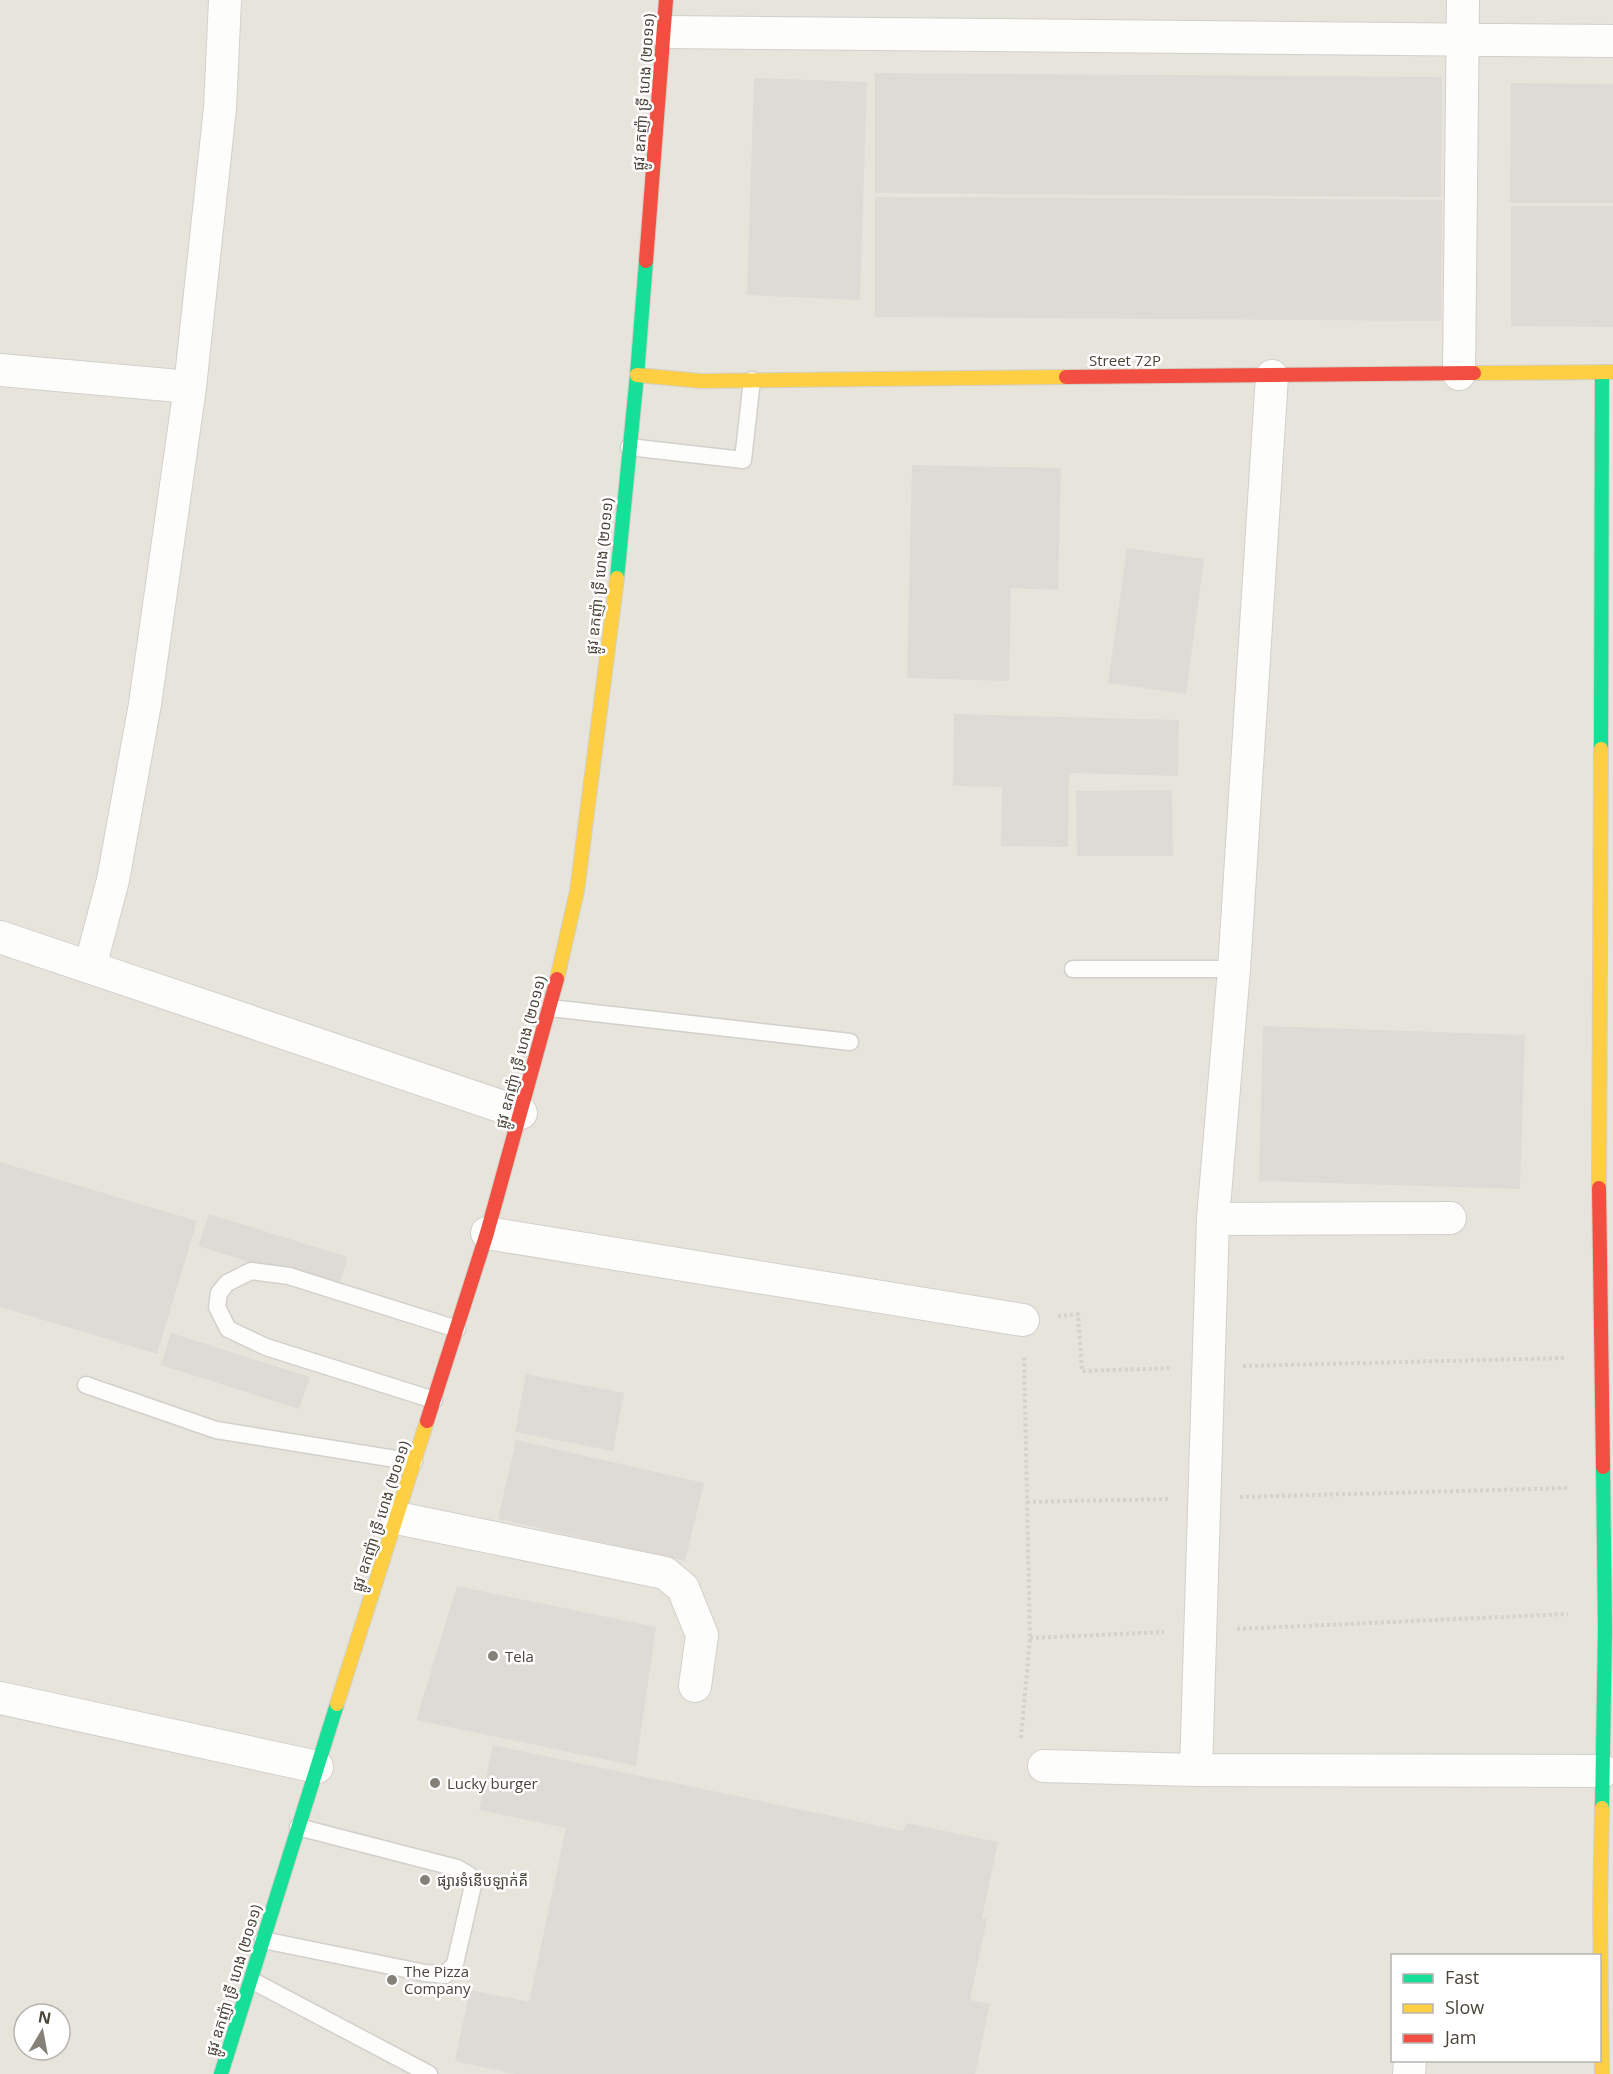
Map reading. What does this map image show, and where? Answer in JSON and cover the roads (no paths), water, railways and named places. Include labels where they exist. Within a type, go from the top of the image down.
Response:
[{"type":"street","points":[[90,967],[113,880],[145,704],[190,387],[220,108],[225,0]]},
{"type":"street","name":"ផ្លូវ ឧកញ៉ា ទ្រី ហេង (២០១១)","points":[[221,2074],[487,1233],[550,1008],[577,891],[612,628],[637,375],[666,0]]},
{"type":"street","points":[[1459,374],[1463,0]]},
{"type":"street","points":[[664,32],[1613,41]]},
{"type":"street","points":[[0,370],[190,387]]},
{"type":"street","points":[[1602,2074],[1607,1908],[1603,1771],[1608,1624],[1602,1487],[1601,1358],[1607,1327],[1608,372]]},
{"type":"street","name":"Street 72P","points":[[637,375],[701,381],[1608,372]]},
{"type":"street","points":[[1197,1770],[1213,1219],[1233,969],[1272,376]]},
{"type":"street","points":[[0,937],[521,1113]]},
{"type":"street","points":[[1213,1219],[1450,1218]]},
{"type":"street","points":[[487,1233],[1023,1320]]},
{"type":"street","points":[[397,1518],[665,1573],[683,1588],[702,1635],[695,1686]]},
{"type":"street","points":[[0,1698],[317,1767]]},
{"type":"street","points":[[1044,1766],[1197,1770],[1603,1771]]},
{"type":"lane","points":[[629,447],[743,460],[752,380]]},
{"type":"lane","points":[[1073,969],[1233,969]]},
{"type":"lane","points":[[550,1008],[850,1042]]},
{"type":"lane","points":[[434,1400],[266,1347],[228,1329],[217,1307],[219,1293],[226,1283],[250,1271],[290,1276],[457,1329]]},
{"type":"lane","points":[[86,1385],[216,1430],[414,1462]]},
{"type":"lane","points":[[263,1940],[445,1976],[455,1964],[473,1885],[469,1875],[457,1868],[298,1827]]},
{"type":"lane","points":[[251,1980],[429,2074]]},
{"type":"place","name":"Tela","points":[[493,1656]]},
{"type":"place","name":"Lucky burger","points":[[435,1783]]},
{"type":"place","name":"ផ្សារទំនើបឡាក់គី","points":[[425,1880]]},
{"type":"place","name":"The Pizza Company","points":[[392,1980]]}]
